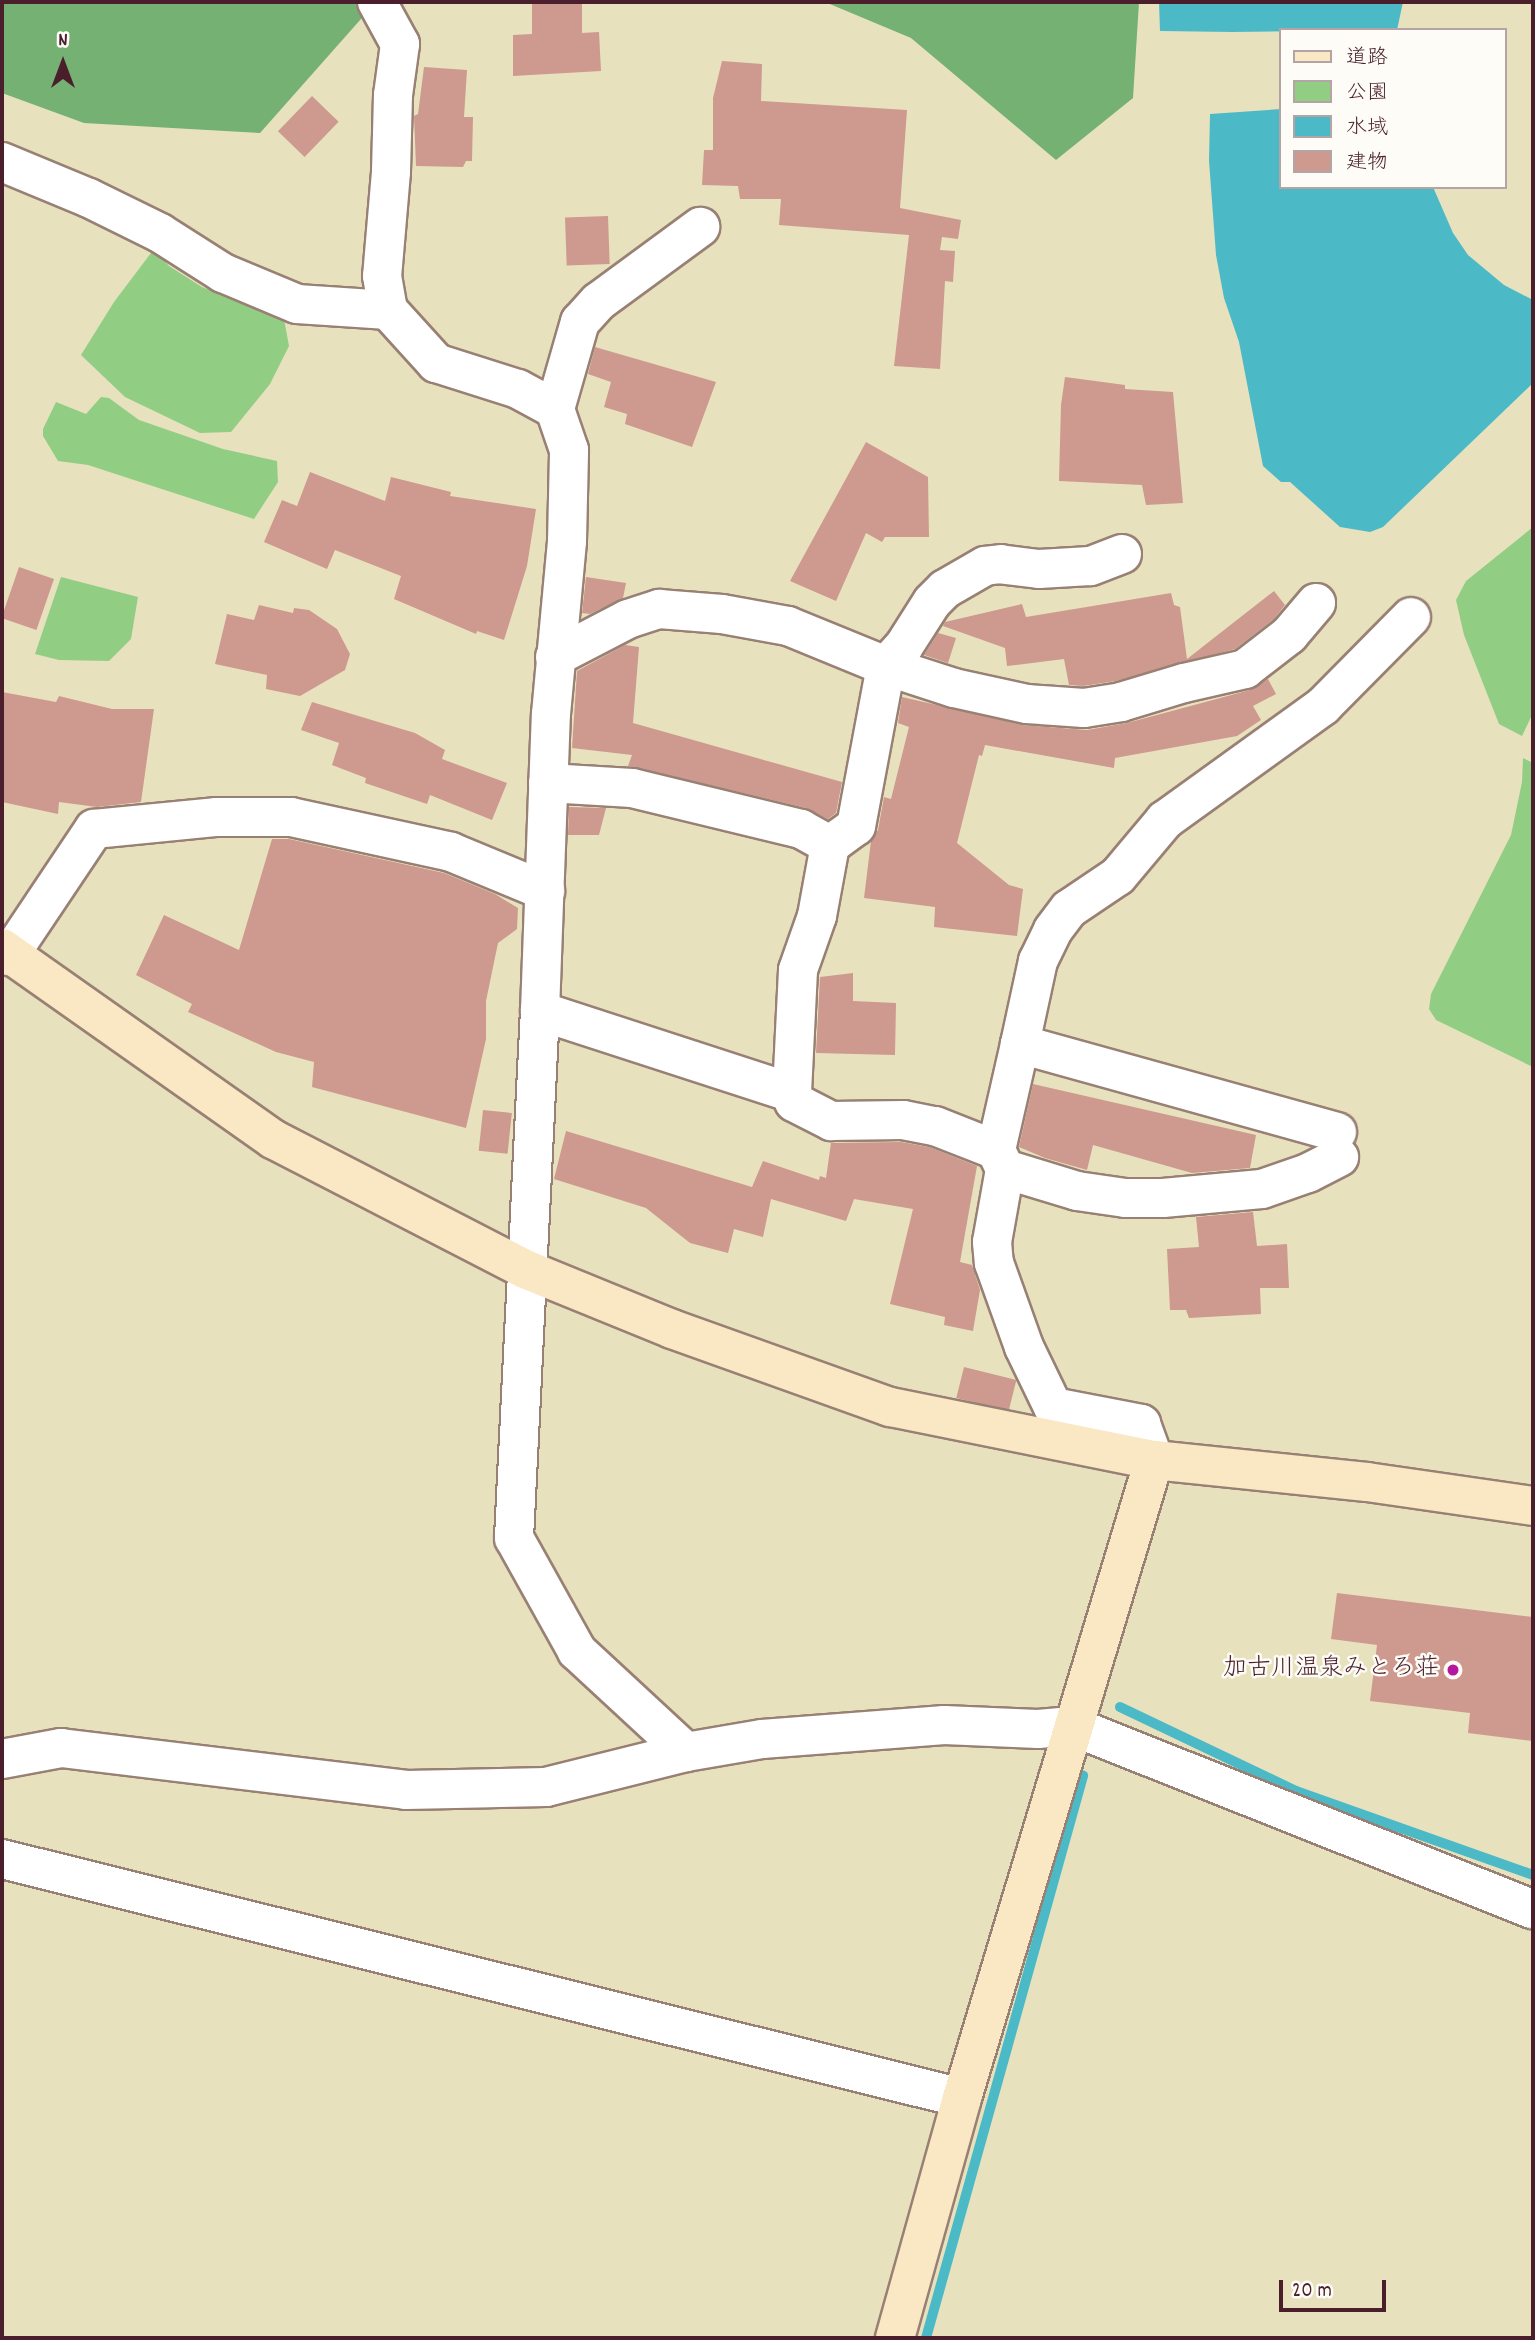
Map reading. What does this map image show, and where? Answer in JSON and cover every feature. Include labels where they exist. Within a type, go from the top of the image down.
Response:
[{"type":"street","points":[[377,2],[400,44],[393,95],[391,172],[382,276],[388,310],[436,363],[518,389],[555,409]]},
{"type":"street","points":[[2,162],[89,198],[160,233],[223,273],[297,304],[388,310]]},
{"type":"street","points":[[686,1752],[577,1651],[514,1538],[525,1269],[540,1012],[548,783],[555,657],[567,541],[569,450],[555,409],[580,322],[598,302],[700,227]]},
{"type":"street","points":[[1020,1044],[1338,1144],[1308,1173],[1262,1189],[1163,1198],[1125,1198],[1077,1191],[1000,1159],[935,1126],[904,1120],[831,1121],[794,1102],[792,1093],[798,970],[817,916],[830,845],[856,826],[886,666],[904,646],[932,602],[945,589],[985,566],[1001,564],[1039,569],[1090,566],[1122,554]]},
{"type":"street","points":[[555,657],[628,619],[659,609],[722,614],[788,626],[886,666],[954,688],[1027,704],[1097,706],[1245,669],[1289,635],[1316,603]]},
{"type":"street","points":[[895,2338],[962,2098],[1154,1460],[1141,1424],[1053,1407],[1024,1347],[994,1263],[992,1242],[1004,1124],[1038,961],[1053,930],[1069,909],[1118,876],[1165,820],[1323,706],[1411,617]]},
{"type":"street","points":[[548,783],[632,788],[801,829],[830,845]]},
{"type":"street","points":[[545,891],[451,852],[291,817],[217,817],[94,829],[6,952],[273,1139],[525,1269],[672,1329],[890,1407],[1154,1460],[1367,1482],[1533,1506]]},
{"type":"street","points":[[540,1012],[792,1093]]},
{"type":"street","points":[[2,1759],[61,1748],[405,1790],[547,1787],[686,1752],[762,1740],[944,1725],[1038,1729],[1072,1726],[1533,1909]]},
{"type":"street","points":[[2,1860],[962,2098]]},
{"type":"green space","points":[[2,2],[376,2],[260,133],[84,123],[2,93]]},
{"type":"green space","points":[[825,2],[1139,2],[1133,98],[1056,160],[911,38]]},
{"type":"green space","points":[[154,249],[169,266],[202,287],[284,319],[289,346],[270,384],[231,432],[200,433],[125,397],[81,355],[114,302]]},
{"type":"green space","points":[[101,397],[109,398],[139,420],[223,449],[277,461],[278,482],[254,519],[88,465],[58,461],[43,436],[43,429],[56,402],[86,414]]},
{"type":"green space","points":[[1533,527],[1533,713],[1522,736],[1499,724],[1464,635],[1456,600],[1466,581]]},
{"type":"green space","points":[[61,577],[138,597],[131,639],[109,661],[59,660],[35,654]]},
{"type":"green space","points":[[1523,758],[1533,763],[1533,1067],[1436,1020],[1429,1009],[1431,994],[1511,835],[1522,782]]},
{"type":"water","points":[[1159,2],[1403,2],[1397,28],[1160,31]]},
{"type":"water","points":[[1280,109],[1280,189],[1434,189],[1453,233],[1468,255],[1504,285],[1533,300],[1533,383],[1383,527],[1370,532],[1340,527],[1290,482],[1281,482],[1263,466],[1239,342],[1224,298],[1216,255],[1209,161],[1210,114]]},
{"type":"building","points":[[532,2],[582,2],[582,33],[599,32],[601,71],[513,76],[513,35],[532,34]]},
{"type":"building","points":[[722,61],[762,64],[761,101],[907,110],[900,208],[961,220],[958,239],[942,237],[940,250],[955,251],[953,282],[945,281],[940,369],[894,366],[909,235],[779,225],[781,199],[740,199],[738,186],[702,185],[704,150],[713,150],[713,98]]},
{"type":"building","points":[[424,67],[467,70],[464,117],[473,117],[472,161],[466,161],[463,167],[416,166],[414,116],[418,114]]},
{"type":"building","points":[[312,96],[339,122],[305,157],[278,131]]},
{"type":"building","points":[[608,216],[610,264],[567,265],[565,218]]},
{"type":"building","points":[[595,347],[716,382],[692,447],[625,424],[627,414],[604,407],[611,382],[588,374]]},
{"type":"building","points":[[1065,377],[1125,385],[1125,389],[1173,392],[1183,503],[1146,505],[1142,485],[1059,481],[1061,405]]},
{"type":"building","points":[[866,442],[928,477],[929,537],[885,537],[882,542],[866,533],[836,601],[790,581]]},
{"type":"building","points":[[310,472],[385,501],[391,477],[451,492],[450,496],[536,509],[527,566],[504,640],[477,631],[476,634],[394,599],[401,576],[335,550],[327,569],[264,542],[282,500],[297,506]]},
{"type":"building","points":[[19,567],[54,579],[36,630],[2,618]]},
{"type":"building","points":[[586,577],[626,583],[623,598],[590,614],[582,613]]},
{"type":"building","points":[[1274,591],[1285,605],[1274,619],[1235,649],[1116,681],[1083,686],[1069,685],[1064,659],[1007,666],[1005,648],[943,626],[945,622],[1022,604],[1026,617],[1171,593],[1174,605],[1180,607],[1187,659]]},
{"type":"building","points":[[259,605],[293,613],[294,608],[309,610],[337,629],[350,654],[345,670],[300,696],[266,689],[267,675],[215,664],[227,614],[254,620]]},
{"type":"building","points":[[938,633],[956,638],[948,663],[924,655]]},
{"type":"building","points":[[625,645],[639,647],[633,723],[842,782],[836,813],[828,819],[806,808],[628,766],[632,755],[572,748],[577,671]]},
{"type":"building","points":[[1268,679],[1276,694],[1253,706],[1261,720],[1237,736],[1115,758],[1114,768],[985,745],[982,756],[979,755],[957,843],[1009,885],[1023,889],[1017,936],[934,927],[935,907],[864,898],[871,841],[878,830],[884,797],[891,799],[909,727],[898,723],[902,697],[1023,725],[1087,730],[1127,723],[1250,690]]},
{"type":"building","points":[[2,692],[56,702],[59,696],[112,709],[154,709],[141,802],[97,807],[59,802],[58,814],[2,802]]},
{"type":"building","points":[[312,702],[415,733],[445,750],[442,759],[507,783],[492,820],[430,795],[427,804],[365,783],[366,778],[332,765],[339,743],[301,730]]},
{"type":"building","points":[[569,807],[606,808],[599,835],[568,835]]},
{"type":"building","points":[[272,839],[289,839],[444,873],[495,894],[518,908],[517,929],[498,943],[486,1001],[486,1039],[466,1128],[312,1087],[314,1062],[276,1052],[188,1012],[192,1004],[136,975],[164,915],[239,950]]},
{"type":"building","points":[[853,973],[853,1001],[896,1003],[895,1055],[816,1053],[820,977]]},
{"type":"building","points":[[1033,1084],[1256,1135],[1250,1168],[1192,1173],[1093,1145],[1087,1170],[1045,1158],[1019,1147]]},
{"type":"building","points":[[483,1110],[512,1113],[508,1154],[479,1151]]},
{"type":"building","points":[[566,1131],[752,1187],[763,1161],[819,1180],[820,1176],[826,1178],[831,1143],[901,1142],[929,1147],[977,1166],[960,1262],[972,1265],[980,1290],[973,1331],[944,1325],[945,1317],[890,1304],[913,1209],[854,1199],[846,1221],[771,1199],[763,1237],[734,1229],[728,1253],[690,1243],[646,1208],[554,1179]]},
{"type":"building","points":[[1253,1212],[1257,1246],[1287,1244],[1289,1288],[1260,1288],[1261,1314],[1189,1318],[1186,1310],[1170,1310],[1167,1249],[1199,1247],[1196,1217]]},
{"type":"building","points":[[964,1367],[1016,1380],[1009,1411],[956,1398]]},
{"type":"building","name":"加古川温泉みとろ荘","points":[[1337,1593],[1533,1617],[1533,1741],[1468,1733],[1470,1713],[1370,1701],[1377,1645],[1331,1639]]},
{"type":"waterway","points":[[1120,1707],[1296,1791],[1533,1875]]},
{"type":"waterway","points":[[926,2338],[1083,1776]]},
{"type":"place","name":"加古川温泉みとろ荘","points":[[1453,1670]]}]
